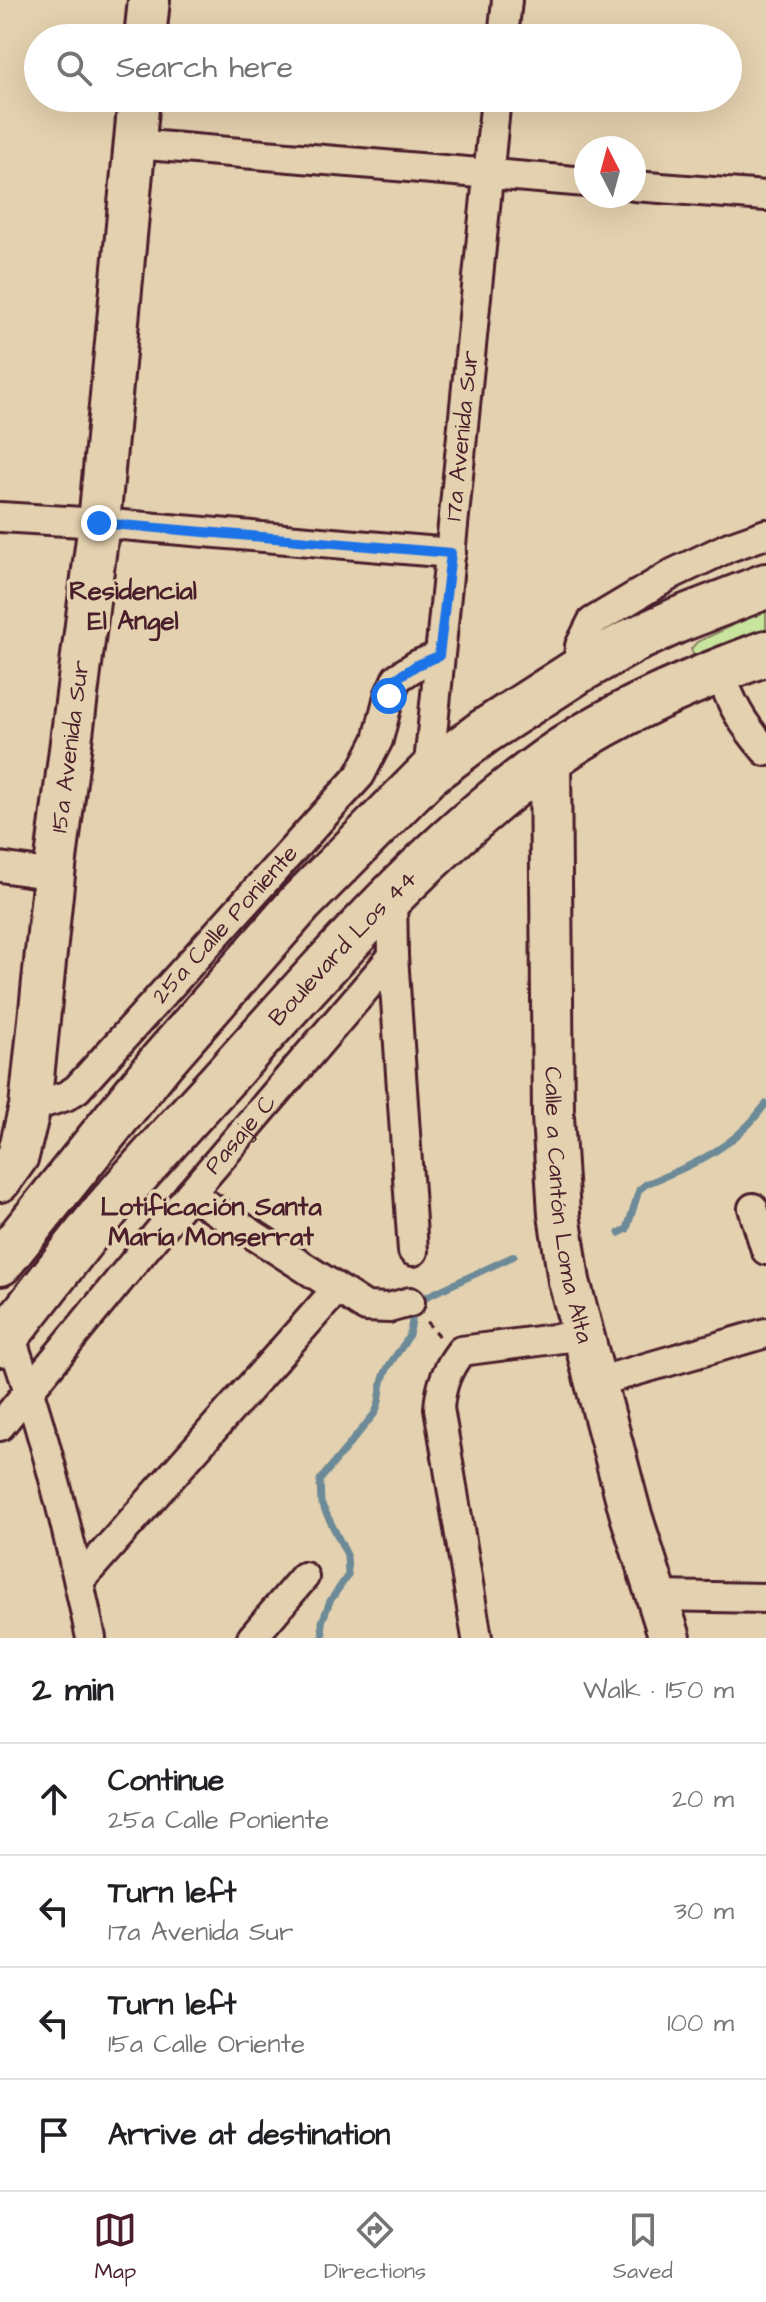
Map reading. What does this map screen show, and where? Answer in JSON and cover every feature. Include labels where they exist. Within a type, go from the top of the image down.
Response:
[{"type":"highway","points":[[0,1263],[171,1049],[300,903],[428,774],[485,731],[578,671],[634,640],[766,586]]},
{"type":"highway","points":[[719,670],[694,673],[685,670],[678,657],[682,646],[694,636],[766,604]]},
{"type":"highway","points":[[557,754],[583,719],[657,675],[660,664],[658,650],[653,645],[634,640]]},
{"type":"highway","name":"Boulevard Los 44","points":[[3,1332],[105,1212],[392,892],[482,810],[557,754],[608,723],[680,686],[766,653]]},
{"type":"street","points":[[146,24],[149,0]]},
{"type":"street","points":[[504,24],[507,0]]},
{"type":"street","name":"15a Avenida Sur","points":[[30,1107],[54,875],[99,523],[138,112]]},
{"type":"street","name":"17a Avenida Sur","points":[[428,774],[495,112]]},
{"type":"street","points":[[135,144],[574,181]]},
{"type":"street","points":[[646,187],[766,196]]},
{"type":"street","points":[[0,517],[451,553]]},
{"type":"street","points":[[578,671],[580,646],[592,622],[674,573],[729,547],[766,534]]},
{"type":"street","name":"25a Calle Poniente","points":[[30,1107],[66,1096],[77,1089],[360,775],[378,740],[397,678],[439,656]]},
{"type":"street","points":[[719,670],[737,714],[766,751]]},
{"type":"street","name":"Calle a Cantón Loma Alta","points":[[557,754],[553,1116],[559,1214],[569,1281],[630,1512],[670,1638]]},
{"type":"street","points":[[0,867],[54,875]]},
{"type":"street","points":[[392,892],[393,956],[413,1251]]},
{"type":"street","name":"Pasaje C","points":[[0,1426],[190,1194],[393,956]]},
{"type":"street","points":[[0,1181],[18,1156],[30,1107]]},
{"type":"street","points":[[190,1194],[366,1307],[389,1308],[410,1302]]},
{"type":"street","points":[[753,1208],[766,1250]]},
{"type":"street","points":[[79,1581],[336,1290]]},
{"type":"street","points":[[3,1332],[30,1391],[91,1638]]},
{"type":"street","points":[[597,1382],[766,1333]]},
{"type":"street","points":[[477,1638],[439,1408],[446,1373],[461,1351],[584,1335]]},
{"type":"street","points":[[252,1638],[304,1577]]},
{"type":"street","points":[[656,1596],[766,1598]]},
{"type":"green space","points":[[766,610],[766,638],[698,660],[694,657],[691,649],[697,642]]},
{"type":"waterway","points":[[619,1233],[627,1229],[639,1190],[723,1146],[748,1125],[766,1104]]},
{"type":"waterway","points":[[323,1638],[322,1622],[330,1601],[348,1575],[347,1555],[321,1503],[320,1480],[375,1413],[384,1376],[408,1337],[419,1300],[514,1256]]},
{"type":"district","name":"Residencial El Angel","points":[[133,606]]},
{"type":"district","name":"Lotificación Santa María Monserrat","points":[[211,1222]]},
{"type":"route","points":[[99,523],[451,553],[439,656],[397,678],[389,696]]}]
